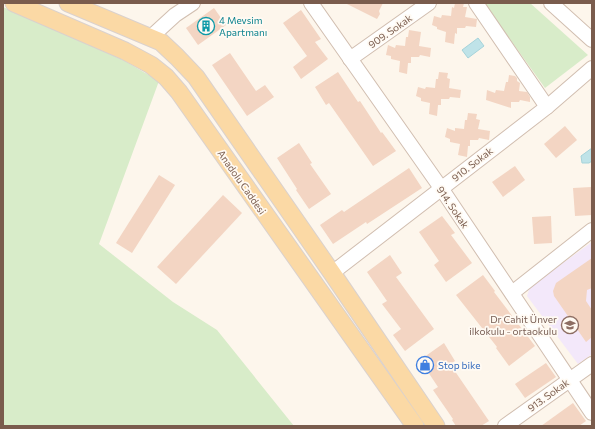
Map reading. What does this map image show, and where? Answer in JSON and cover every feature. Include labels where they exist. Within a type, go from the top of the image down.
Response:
[{"type":"main road","name":"Anadolu Caddesi","points":[[14,3],[125,51],[151,65],[166,76],[179,92],[415,426]]},
{"type":"main road","points":[[68,3],[161,42],[196,77],[436,426]]},
{"type":"street","points":[[151,37],[175,15],[193,3]]},
{"type":"street","name":"914. Sokak","points":[[311,3],[441,188],[592,413]]},
{"type":"street","name":"909. Sokak","points":[[350,59],[429,3]]},
{"type":"street","points":[[476,3],[547,107]]},
{"type":"street","points":[[551,3],[592,40]]},
{"type":"street","name":"910. Sokak","points":[[332,273],[547,107],[592,68]]},
{"type":"street","points":[[512,293],[592,230]]},
{"type":"street","name":"913. Sokak","points":[[504,426],[592,364]]},
{"type":"shaded area","name":"Dr Cahit Ünver ilkokulu - ortaokulu","points":[[592,242],[592,354],[578,364],[527,296],[530,287]]},
{"type":"green space","points":[[484,3],[530,3],[588,55],[545,88]]},
{"type":"green space","points":[[3,7],[123,60],[159,81],[99,244],[173,302],[217,330],[294,426],[3,426]]},
{"type":"water","points":[[478,38],[484,46],[468,58],[462,50]]},
{"type":"water","points":[[592,148],[592,161],[589,163],[582,163],[581,156]]},
{"type":"building","points":[[345,3],[383,3],[377,19]]},
{"type":"building","points":[[455,3],[464,3],[463,7],[467,7],[465,17],[477,19],[476,27],[466,26],[465,28],[457,28],[454,44],[445,42],[446,32],[437,29],[437,27],[432,25],[434,16],[441,18],[442,15],[451,16],[452,7],[454,8]]},
{"type":"building","name":"4 Mevsim Apartmanı","points":[[214,8],[226,25],[198,45],[186,28]]},
{"type":"building","points":[[301,10],[321,39],[315,42],[328,59],[301,79],[293,67],[307,56],[283,23]]},
{"type":"building","points":[[409,30],[421,32],[419,46],[431,48],[430,57],[420,55],[419,57],[411,57],[411,63],[408,63],[407,74],[399,72],[400,61],[391,59],[391,56],[386,55],[388,45],[395,48],[396,45],[405,46],[406,37],[408,37]]},
{"type":"building","points":[[230,53],[256,91],[265,85],[274,97],[247,116],[212,65]]},
{"type":"building","points":[[338,72],[358,102],[360,101],[381,133],[382,132],[396,151],[373,166],[329,103],[326,105],[315,87]]},
{"type":"building","points":[[439,72],[448,73],[447,78],[450,79],[449,88],[461,90],[460,98],[450,97],[449,99],[441,99],[441,105],[438,105],[437,116],[429,114],[430,103],[421,101],[421,98],[416,96],[418,87],[425,89],[426,87],[435,88],[436,79],[438,79]]},
{"type":"building","points":[[509,75],[517,78],[517,81],[520,83],[519,91],[527,92],[530,97],[530,102],[520,100],[519,102],[511,102],[511,108],[486,100],[487,90],[495,93],[496,90],[504,91]]},
{"type":"building","points":[[468,113],[477,114],[476,119],[480,120],[478,129],[490,131],[489,140],[479,138],[478,140],[470,140],[467,157],[458,155],[460,144],[450,142],[450,139],[445,137],[447,128],[455,131],[455,128],[464,129],[465,120],[467,120]]},
{"type":"building","points":[[565,126],[577,140],[556,158],[544,144]]},
{"type":"building","points":[[299,143],[312,163],[310,164],[331,194],[309,209],[277,158]]},
{"type":"building","points":[[515,166],[525,180],[503,197],[492,182]]},
{"type":"building","points":[[409,168],[422,188],[333,244],[320,225],[342,210],[344,212]]},
{"type":"building","points":[[159,175],[175,185],[132,253],[116,243]]},
{"type":"building","points":[[591,187],[592,215],[575,216],[573,188]]},
{"type":"building","points":[[223,195],[242,213],[176,284],[157,267]]},
{"type":"building","points":[[442,216],[455,233],[451,235],[472,263],[446,282],[434,265],[439,261],[419,232]]},
{"type":"building","points":[[551,216],[552,243],[534,244],[532,217]]},
{"type":"building","points":[[390,255],[402,273],[396,277],[434,329],[405,351],[393,335],[401,329],[382,304],[387,301],[367,272]]},
{"type":"building","points":[[592,258],[592,288],[587,290],[586,301],[592,310],[592,337],[586,342],[554,296],[553,291],[556,283]]},
{"type":"building","points":[[483,275],[535,346],[509,366],[496,348],[497,347],[456,295]]},
{"type":"building","points":[[444,343],[455,361],[450,364],[489,421],[481,426],[456,426],[452,420],[453,419],[433,390],[438,387],[420,360]]},
{"type":"building","points":[[546,363],[556,377],[525,398],[515,384]]},
{"type":"building","points":[[573,403],[586,421],[579,426],[541,426]]},
{"type":"place","name":"4 Mevsim Apartmanı","points":[[206,26]]},
{"type":"place","name":"Dr Cahit Ünver ilkokulu - ortaokulu","points":[[570,325]]},
{"type":"place","name":"Stop bike","points":[[425,365]]}]
